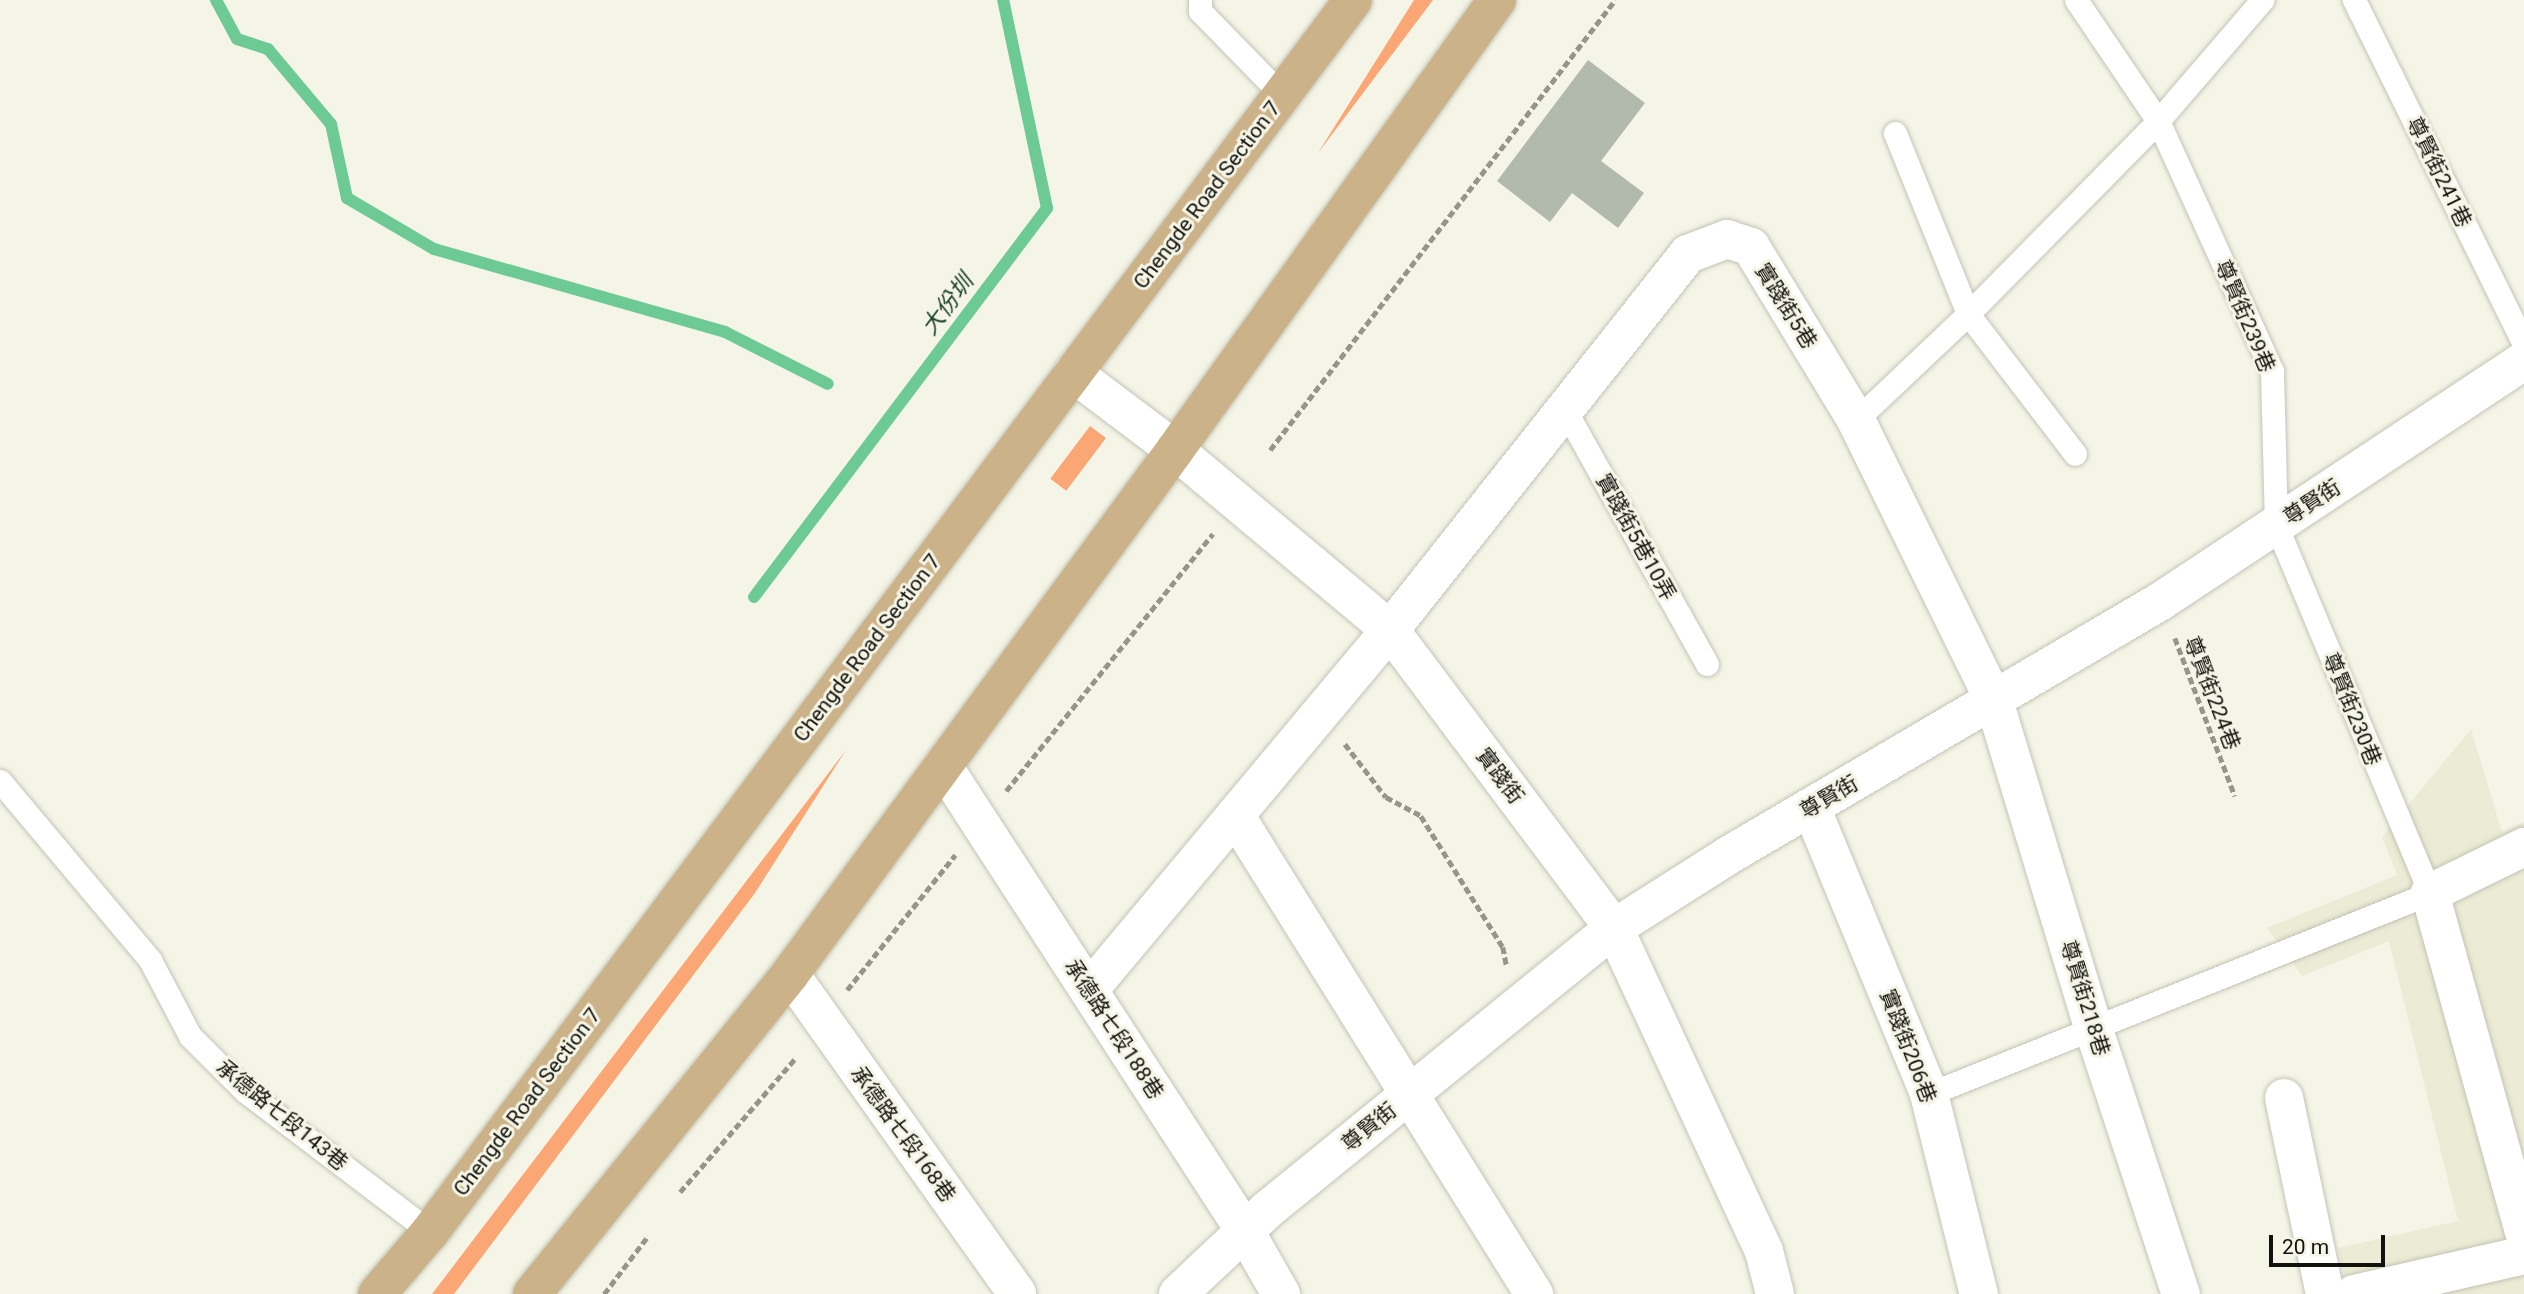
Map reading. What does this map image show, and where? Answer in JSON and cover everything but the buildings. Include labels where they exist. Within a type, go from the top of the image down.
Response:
[{"type":"main road","name":"Chengde Road Section 7","points":[[377,1294],[430,1231],[1353,0]]},
{"type":"main road","points":[[531,1294],[790,974],[1175,450],[1497,0]]},
{"type":"street","name":"實踐街5巷","points":[[1089,990],[1390,630],[1688,254],[1727,240],[1751,247],[1856,420],[1994,701]]},
{"type":"street","name":"尊賢街","points":[[1178,1294],[1245,1231],[1614,928],[1811,807],[2161,601],[2524,361]]},
{"type":"street","name":"實踐街","points":[[1073,373],[1175,450],[1390,630],[1614,928],[1764,1251],[1775,1294]]},
{"type":"street","name":"尊賢街218巷","points":[[1994,701],[2093,1027],[2181,1294]]},
{"type":"street","name":"承德路七段188巷","points":[[943,766],[1245,1231],[1281,1294]]},
{"type":"street","name":"實踐街206巷","points":[[1811,807],[1929,1094],[1979,1294]]},
{"type":"street","points":[[1235,815],[1534,1294]]},
{"type":"street","points":[[2524,847],[2430,893],[2524,1231]]},
{"type":"street","name":"承德路七段168巷","points":[[790,974],[1017,1294]]},
{"type":"street","points":[[2284,1098],[2325,1294]]},
{"type":"street","points":[[2354,1294],[2524,1255]]},
{"type":"lane","points":[[1200,0],[1200,11],[1282,95]]},
{"type":"lane","name":"尊賢街239巷","points":[[2076,0],[2158,121],[2272,371],[2276,525]]},
{"type":"lane","points":[[1856,420],[1968,314],[2158,121],[2262,0]]},
{"type":"lane","name":"尊賢街241巷","points":[[2354,0],[2524,344]]},
{"type":"lane","points":[[1895,133],[1968,314],[2075,454]]},
{"type":"lane","name":"實踐街5巷10弄","points":[[1565,410],[1707,664]]},
{"type":"lane","name":"尊賢街230巷","points":[[2276,525],[2430,893]]},
{"type":"lane","name":"承德路七段143巷","points":[[0,781],[150,960],[190,1036],[245,1091],[430,1231]]},
{"type":"lane","points":[[1929,1094],[2430,893]]},
{"type":"path","points":[[1270,450],[1615,0]]},
{"type":"path","points":[[840,999],[1213,534]]},
{"type":"path","name":"尊賢街224巷","points":[[2161,601],[2235,796]]},
{"type":"path","points":[[1320,713],[1386,797],[1421,816],[1503,947],[1515,1008]]},
{"type":"path","points":[[680,1192],[795,1059]]},
{"type":"path","points":[[604,1294],[648,1236]]},
{"type":"shaded area","points":[[1414,0],[1433,0],[1318,153]]},
{"type":"shaded area","points":[[1090,426],[1106,438],[1066,491],[1050,479]]},
{"type":"shaded area","points":[[2471,729],[2502,832],[2524,822],[2524,1294],[2349,1294],[2338,1248],[2458,1221],[2389,941],[2302,976],[2267,928],[2397,875],[2382,837]]},
{"type":"shaded area","points":[[846,750],[755,893],[454,1294],[432,1294]]},
{"type":"waterway","points":[[216,0],[237,39],[268,49],[331,124],[347,198],[434,249],[725,332],[828,384]]},
{"type":"waterway","name":"大份圳","points":[[754,597],[1047,208],[1003,0]]}]
